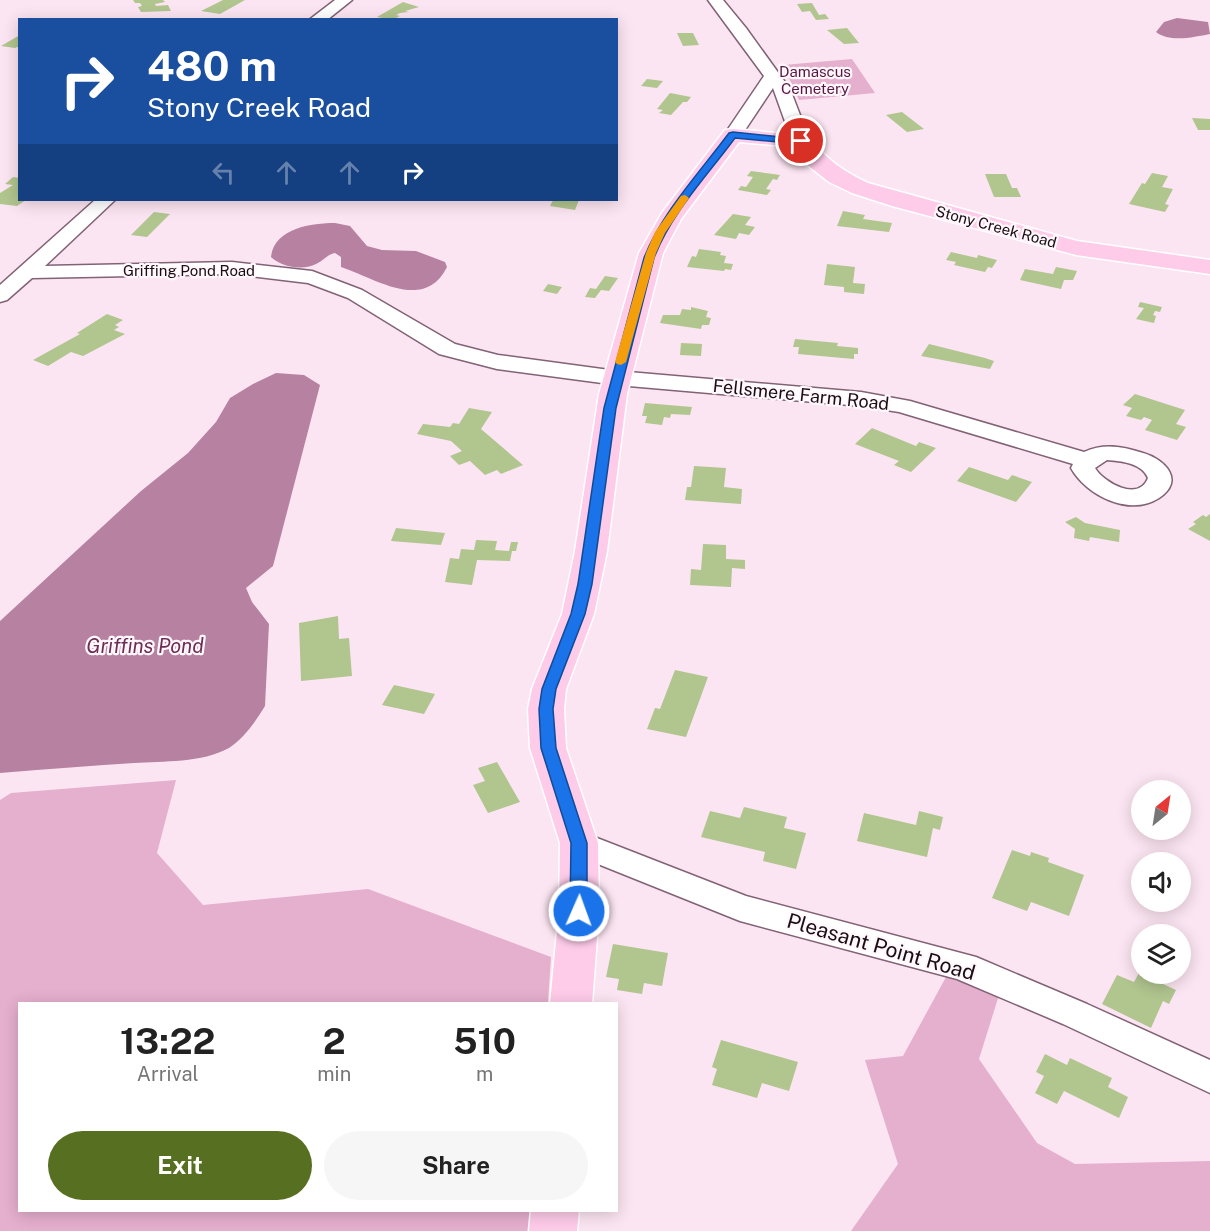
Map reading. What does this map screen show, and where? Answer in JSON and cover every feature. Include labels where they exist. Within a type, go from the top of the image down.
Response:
[{"type":"main road","points":[[571,1002],[579,911],[579,843],[548,748],[546,709],[549,689],[578,614],[585,584],[608,422],[617,378],[655,242],[670,218],[733,135],[801,141]]},
{"type":"main road","name":"Stony Creek Road","points":[[801,141],[813,158],[837,177],[860,188],[900,201],[1076,248],[1210,267]]},
{"type":"main road","points":[[553,1231],[555,1212]]},
{"type":"street","points":[[319,18],[345,0]]},
{"type":"street","name":"Stony Creek Road","points":[[714,0],[773,75],[787,99],[801,141]]},
{"type":"street","points":[[733,135],[773,75]]},
{"type":"street","points":[[0,296],[104,201]]},
{"type":"street","name":"Griffing Pond Road","points":[[27,272],[232,268],[312,277],[355,294],[447,349],[513,366],[617,378]]},
{"type":"street","name":"Fellsmere Farm Road","points":[[617,378],[861,399],[902,406],[1087,461]]},
{"type":"street","name":"Pleasant Point Road","points":[[579,843],[740,908],[964,967],[1075,1014],[1210,1077]]},
{"type":"green space","name":"Damascus Cemetery","points":[[852,59],[875,93],[799,100],[783,65]]},
{"type":"green space","points":[[176,780],[157,853],[203,905],[368,889],[551,957],[548,1002],[18,1002],[18,1212],[533,1212],[531,1231],[0,1231],[0,800],[11,793]]},
{"type":"green space","points":[[946,977],[999,995],[979,1059],[1037,1143],[1075,1164],[1210,1161],[1210,1231],[851,1231],[898,1164],[865,1060],[903,1056]]},
{"type":"water","points":[[1177,18],[1208,22],[1210,34],[1175,38],[1156,32],[1164,22]]},
{"type":"water","points":[[335,223],[350,226],[367,246],[382,250],[416,251],[445,262],[447,267],[437,281],[426,288],[412,290],[383,284],[341,267],[341,257],[335,253],[318,263],[300,268],[281,264],[271,257],[279,239],[287,233],[305,226]]},
{"type":"water","name":"Griffins Pond","points":[[276,373],[304,375],[320,385],[273,566],[246,588],[252,602],[269,624],[265,706],[258,717],[245,734],[229,748],[195,759],[0,773],[0,621],[141,491],[188,453],[216,422],[230,398]]},
{"type":"building","points":[[133,0],[163,0],[165,2],[155,4],[156,6],[168,5],[171,11],[141,12],[138,7],[142,6],[140,3],[135,3]]},
{"type":"building","points":[[223,0],[245,0],[220,14],[201,11]]},
{"type":"building","points":[[403,2],[419,7],[400,13],[396,15],[400,16],[396,18],[377,17]]},
{"type":"building","points":[[812,3],[819,15],[825,14],[829,19],[816,20],[810,11],[802,12],[797,4]]},
{"type":"building","points":[[847,28],[859,43],[844,44],[827,30]]},
{"type":"building","points":[[677,33],[693,33],[699,45],[683,46]]},
{"type":"building","points":[[18,36],[18,47],[1,46]]},
{"type":"building","points":[[647,79],[663,81],[657,88],[641,86]]},
{"type":"building","points":[[670,93],[691,97],[671,115],[659,113],[663,110],[657,109]]},
{"type":"building","points":[[902,112],[924,129],[907,132],[886,115]]},
{"type":"building","points":[[1192,118],[1210,119],[1210,130],[1198,130]]},
{"type":"building","points":[[751,171],[780,175],[777,180],[773,179],[766,189],[771,190],[767,195],[738,190],[741,186],[746,187],[753,177],[747,176]]},
{"type":"building","points":[[1152,173],[1168,176],[1162,187],[1173,189],[1165,204],[1169,205],[1165,212],[1129,204],[1142,183],[1145,184]]},
{"type":"building","points":[[985,174],[1006,174],[1012,188],[1017,188],[1021,197],[994,197]]},
{"type":"building","points":[[13,177],[18,178],[18,201],[24,201],[17,206],[0,204],[0,193],[13,185],[5,184]]},
{"type":"building","points":[[552,201],[579,201],[575,210],[550,206]]},
{"type":"building","points":[[843,211],[865,215],[863,219],[892,223],[889,232],[837,226]]},
{"type":"building","points":[[154,212],[170,214],[147,237],[131,235]]},
{"type":"building","points":[[733,214],[751,217],[745,225],[755,227],[749,235],[739,233],[736,239],[714,235]]},
{"type":"building","points":[[699,249],[721,252],[720,255],[726,256],[724,263],[733,264],[731,270],[687,267],[692,256],[696,257]]},
{"type":"building","points":[[951,252],[997,260],[992,268],[988,267],[985,272],[954,265],[956,262],[946,260]]},
{"type":"building","points":[[827,264],[855,267],[853,283],[865,284],[864,294],[844,292],[844,287],[824,285]]},
{"type":"building","points":[[1056,267],[1077,271],[1073,280],[1064,280],[1061,289],[1020,280],[1025,269],[1053,274]]},
{"type":"building","points":[[605,276],[618,278],[609,291],[601,290],[595,298],[585,297],[590,288],[596,289]]},
{"type":"building","points":[[548,284],[562,287],[557,294],[543,291]]},
{"type":"building","points":[[1140,302],[1162,307],[1160,312],[1155,311],[1153,315],[1156,316],[1154,323],[1136,319],[1144,308],[1138,307]]},
{"type":"building","points":[[691,307],[708,311],[706,317],[711,318],[709,325],[702,325],[701,329],[660,323],[663,315],[680,315],[682,309],[691,310]]},
{"type":"building","points":[[107,314],[123,320],[115,325],[119,327],[114,330],[125,334],[83,356],[71,352],[48,366],[33,360],[80,334],[77,333]]},
{"type":"building","points":[[795,339],[838,343],[837,346],[858,348],[858,354],[854,354],[854,359],[798,354],[799,347],[793,347]]},
{"type":"building","points":[[681,343],[702,344],[701,356],[680,355]]},
{"type":"building","points":[[929,344],[994,361],[990,369],[921,356]]},
{"type":"building","points":[[1135,394],[1185,410],[1176,424],[1186,427],[1177,440],[1145,430],[1152,420],[1126,416],[1132,408],[1123,405]]},
{"type":"building","points":[[645,403],[692,407],[690,415],[671,414],[670,418],[664,417],[662,425],[645,423],[647,416],[642,416]]},
{"type":"building","points":[[469,408],[492,412],[481,429],[523,465],[501,474],[497,470],[485,475],[470,461],[459,465],[450,456],[462,451],[451,441],[417,434],[423,424],[450,427],[453,423],[459,424]]},
{"type":"building","points":[[872,428],[916,446],[919,442],[936,448],[911,472],[894,465],[899,461],[855,444]]},
{"type":"building","points":[[694,466],[726,468],[724,487],[742,489],[741,504],[685,500],[687,487],[691,487]]},
{"type":"building","points":[[969,467],[1008,480],[1012,475],[1032,482],[1016,502],[957,481]]},
{"type":"building","points":[[1210,514],[1210,541],[1188,529],[1196,524],[1193,522],[1203,515],[1206,517]]},
{"type":"building","points":[[1076,517],[1085,523],[1120,530],[1119,542],[1090,537],[1089,541],[1074,538],[1075,529],[1065,522]]},
{"type":"building","points":[[396,528],[445,533],[441,545],[391,541]]},
{"type":"building","points":[[476,540],[497,541],[495,550],[509,551],[511,542],[518,542],[516,551],[512,551],[510,561],[477,560],[472,585],[445,582],[450,558],[459,559],[461,549],[474,550]]},
{"type":"building","points":[[703,544],[726,545],[726,559],[745,560],[745,569],[732,568],[731,587],[690,585],[691,569],[701,570]]},
{"type":"building","points":[[338,616],[339,639],[349,638],[352,676],[301,681],[299,623]]},
{"type":"building","points":[[675,670],[708,677],[686,737],[647,729],[655,708],[660,709]]},
{"type":"building","points":[[394,685],[435,694],[424,714],[382,705]]},
{"type":"building","points":[[497,762],[520,802],[488,813],[473,785],[485,781],[478,768]]},
{"type":"building","points":[[744,807],[787,817],[784,828],[806,833],[796,869],[763,861],[765,852],[701,837],[710,811],[740,818]]},
{"type":"building","points":[[919,811],[943,817],[940,830],[933,828],[927,857],[857,841],[864,813],[916,825]]},
{"type":"building","points":[[1012,850],[1030,856],[1031,852],[1049,858],[1048,862],[1084,875],[1069,916],[1031,902],[1027,911],[992,898]]},
{"type":"building","points":[[613,944],[668,953],[662,986],[644,983],[642,994],[617,990],[619,979],[606,977]]},
{"type":"building","points":[[1117,975],[1131,981],[1131,984],[1163,984],[1176,990],[1169,1004],[1163,1001],[1151,1028],[1102,1004]]},
{"type":"building","points":[[721,1040],[798,1062],[789,1091],[762,1083],[757,1098],[712,1085],[717,1069],[712,1067]]},
{"type":"building","points":[[1045,1054],[1067,1065],[1070,1058],[1112,1078],[1108,1087],[1128,1097],[1119,1118],[1064,1091],[1057,1104],[1035,1093],[1044,1076],[1036,1072]]},
{"type":"slow traffic","points":[[621,362],[655,242],[685,198]]},
{"type":"route","points":[[579,911],[579,843],[548,748],[546,709],[549,689],[578,614],[585,584],[610,408],[649,258],[660,232],[733,135],[801,141]]}]
